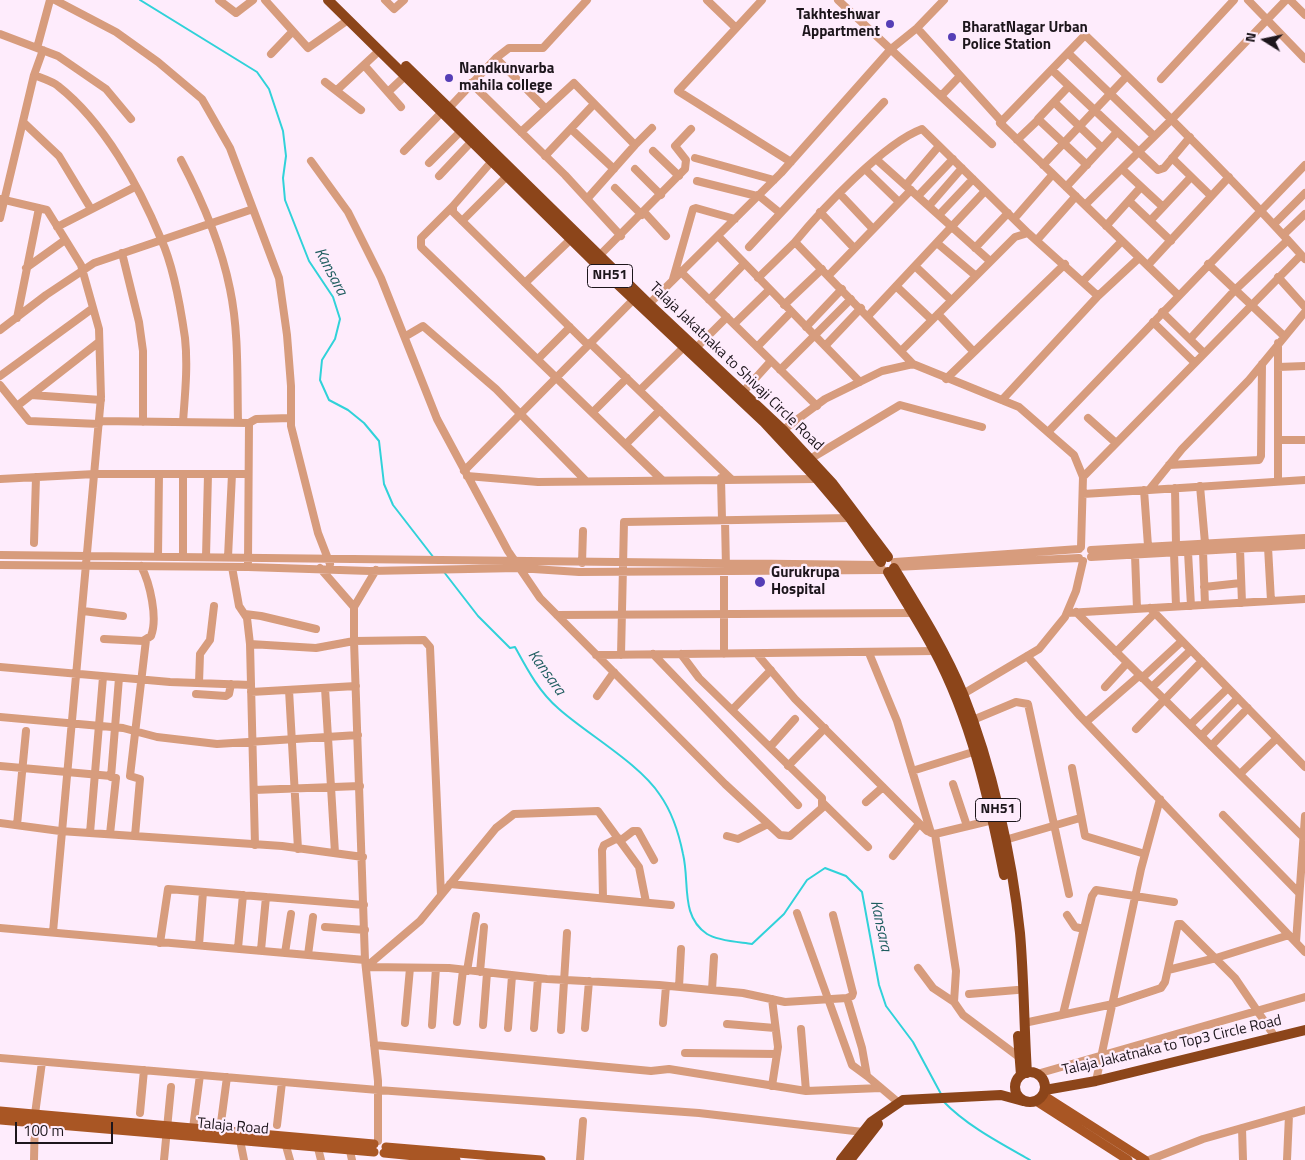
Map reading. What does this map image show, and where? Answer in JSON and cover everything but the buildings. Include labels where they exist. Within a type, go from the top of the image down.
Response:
[{"type":"highway","name":"Talaja Jakatnaka to Shivaji Circle Road","points":[[328,0],[406,76],[446,110],[461,131],[570,239],[696,348],[783,430],[834,484],[928,622],[963,694],[973,752],[993,820],[1011,908],[1017,990],[1019,1056],[1025,1076]]},
{"type":"highway","name":"Talaja Jakatnaka to Shivaji Circle Road","points":[[336,0],[446,110],[600,255],[636,296]]},
{"type":"highway","name":"Talaja Jakatnaka to Shivaji Circle Road","points":[[647,306],[684,347],[764,422],[850,518],[888,565],[935,651],[968,722],[1005,840],[1020,934],[1025,1076]]},
{"type":"highway","name":"Talaja Jakatnaka to Top3 Circle Road","points":[[898,1103],[910,1098],[999,1095],[1023,1101],[1096,1081],[1305,1030]]},
{"type":"highway","points":[[999,1095],[1025,1076]]},
{"type":"highway","name":"NH51","points":[[1023,1101],[1015,1090],[1025,1076],[1042,1078],[1042,1095]]},
{"type":"highway","points":[[841,1160],[871,1122],[898,1103]]},
{"type":"highway","points":[[850,1160],[883,1114]]},
{"type":"main road","points":[[1042,1095],[1128,1160]]},
{"type":"main road","points":[[1042,1095],[1146,1160]]},
{"type":"main road","name":"Talaja Road","points":[[0,1111],[35,1119],[166,1136],[286,1146],[541,1160]]},
{"type":"main road","name":"Talaja Road","points":[[0,1120],[35,1119],[220,1130],[456,1160]]},
{"type":"street","points":[[0,218],[2,200],[23,122],[50,0]]},
{"type":"street","points":[[55,0],[116,32],[158,62],[202,99],[230,148],[279,278],[287,344],[291,426],[318,533],[331,569]]},
{"type":"street","points":[[219,0],[236,13],[253,0]]},
{"type":"street","points":[[265,0],[308,48],[348,20]]},
{"type":"street","points":[[386,0],[394,9],[404,0]]},
{"type":"street","points":[[404,152],[496,58],[511,47],[543,48],[584,3],[574,0]]},
{"type":"street","points":[[707,0],[736,28]]},
{"type":"street","points":[[838,0],[992,144]]},
{"type":"street","points":[[647,306],[774,180],[891,49],[917,28],[944,0]]},
{"type":"street","points":[[1161,79],[1234,0]]},
{"type":"street","points":[[1248,0],[1305,59]]},
{"type":"street","points":[[1085,205],[1172,119],[1287,0],[1305,15]]},
{"type":"street","points":[[757,2],[736,28],[678,91],[791,162]]},
{"type":"street","points":[[917,28],[1002,122],[1000,123],[1178,295]]},
{"type":"street","points":[[271,54],[292,32]]},
{"type":"street","points":[[0,34],[58,56],[106,89],[131,119]]},
{"type":"street","points":[[1002,122],[1085,36],[1190,137],[1261,210],[1303,257],[1278,277],[1250,304],[1083,477]]},
{"type":"street","points":[[337,90],[380,50]]},
{"type":"street","points":[[1068,53],[1154,136]]},
{"type":"street","points":[[496,58],[546,109]]},
{"type":"street","points":[[364,65],[401,107]]},
{"type":"street","points":[[1052,70],[1138,152],[1160,170],[1190,137]]},
{"type":"street","points":[[34,76],[57,84],[99,127],[135,187],[162,240],[179,300],[185,340],[184,422]]},
{"type":"street","points":[[388,92],[406,76]]},
{"type":"street","points":[[941,96],[960,76]]},
{"type":"street","points":[[1043,165],[1127,76]]},
{"type":"street","points":[[325,82],[361,110]]},
{"type":"street","points":[[521,132],[574,83],[635,145]]},
{"type":"street","points":[[471,84],[545,156],[621,236]]},
{"type":"street","points":[[1017,140],[1069,86]]},
{"type":"street","points":[[749,247],[884,102]]},
{"type":"street","points":[[1054,102],[1102,148]]},
{"type":"street","points":[[545,156],[594,104]]},
{"type":"street","points":[[1038,120],[1087,165]]},
{"type":"street","points":[[23,122],[59,156],[90,209]]},
{"type":"street","points":[[587,199],[652,128]]},
{"type":"street","points":[[758,278],[795,242],[820,212],[865,169],[908,134],[922,128],[1028,233],[1065,264],[1098,296]]},
{"type":"street","points":[[571,129],[614,169]]},
{"type":"street","points":[[600,255],[686,169],[687,162],[675,146],[691,129]]},
{"type":"street","points":[[429,163],[461,131]]},
{"type":"street","points":[[1066,187],[1117,132]]},
{"type":"street","points":[[439,176],[472,141]]},
{"type":"street","points":[[829,276],[899,202],[939,146]]},
{"type":"street","points":[[653,151],[679,176]]},
{"type":"street","points":[[695,158],[774,180]]},
{"type":"street","points":[[1172,158],[1211,196]]},
{"type":"street","points":[[918,196],[953,159]]},
{"type":"street","points":[[181,160],[210,223],[230,288],[237,349],[238,422]]},
{"type":"street","points":[[877,160],[990,261]]},
{"type":"street","points":[[311,161],[348,212],[381,278],[438,419],[466,474],[517,564],[540,598],[780,835],[790,836],[822,808],[823,803]]},
{"type":"street","points":[[492,161],[453,206],[421,238],[420,244],[661,479]]},
{"type":"street","points":[[929,206],[962,168]]},
{"type":"street","points":[[1122,168],[1163,207]]},
{"type":"street","points":[[635,169],[661,195]]},
{"type":"street","points":[[865,169],[899,202]]},
{"type":"street","points":[[1048,432],[1208,264],[1261,210],[1304,170]]},
{"type":"street","points":[[1014,219],[1053,174]]},
{"type":"street","points":[[462,221],[507,176]]},
{"type":"street","points":[[1150,221],[1191,177]]},
{"type":"street","points":[[1148,266],[1229,177]]},
{"type":"street","points":[[939,215],[973,179]]},
{"type":"street","points":[[697,181],[758,196],[780,213]]},
{"type":"street","points":[[1106,226],[1141,186]]},
{"type":"street","points":[[57,227],[135,187]]},
{"type":"street","points":[[615,188],[666,236]]},
{"type":"street","points":[[868,316],[985,191]]},
{"type":"street","points":[[1274,224],[1305,193]]},
{"type":"street","points":[[840,194],[873,229]]},
{"type":"street","points":[[1037,240],[1076,196]]},
{"type":"street","points":[[2,200],[47,210],[82,271],[99,329],[101,400],[88,566],[60,831],[53,932]]},
{"type":"street","points":[[1129,201],[1171,240]]},
{"type":"street","points":[[453,206],[453,212],[525,283],[570,327],[628,378],[731,478]]},
{"type":"street","points":[[17,318],[39,208]]},
{"type":"street","points":[[0,330],[82,271],[122,253],[253,208]]},
{"type":"street","points":[[673,281],[693,209],[696,208],[735,219]]},
{"type":"street","points":[[820,212],[854,248]]},
{"type":"street","points":[[975,248],[1008,213]]},
{"type":"street","points":[[1190,339],[1303,219]]},
{"type":"street","points":[[902,350],[1015,237],[1028,233]]},
{"type":"street","points":[[718,236],[860,382]]},
{"type":"street","points":[[525,283],[570,239]]},
{"type":"street","points":[[26,268],[65,240]]},
{"type":"street","points":[[1083,281],[1122,240]]},
{"type":"street","points":[[795,242],[914,364],[946,379],[1019,407],[1074,455],[1083,477],[1080,548],[1086,556]]},
{"type":"street","points":[[937,243],[976,276]]},
{"type":"street","points":[[122,253],[140,322],[143,351],[143,422]]},
{"type":"street","points":[[1002,400],[1098,296],[1139,258]]},
{"type":"street","points":[[709,300],[744,264]]},
{"type":"street","points":[[946,379],[1065,264]]},
{"type":"street","points":[[1208,264],[1284,336]]},
{"type":"street","points":[[915,266],[951,300]]},
{"type":"street","points":[[784,305],[822,268]]},
{"type":"street","points":[[682,273],[817,406]]},
{"type":"street","points":[[1278,277],[1305,307]]},
{"type":"street","points":[[896,286],[932,320]]},
{"type":"street","points":[[806,327],[842,289]]},
{"type":"street","points":[[734,324],[769,290]]},
{"type":"street","points":[[466,474],[520,413],[636,296]]},
{"type":"street","points":[[780,370],[851,299]]},
{"type":"street","points":[[0,376],[93,308]]},
{"type":"street","points":[[825,346],[861,308]]},
{"type":"street","points":[[757,347],[792,312]]},
{"type":"street","points":[[1162,312],[1204,353]]},
{"type":"street","points":[[1148,546],[1146,490],[1262,364],[1305,312]]},
{"type":"street","points":[[938,314],[974,352]]},
{"type":"street","points":[[696,348],[726,317]]},
{"type":"street","points":[[1153,322],[1194,362]]},
{"type":"street","points":[[406,336],[423,326],[520,413],[586,481]]},
{"type":"street","points":[[538,359],[570,327]]},
{"type":"street","points":[[17,406],[99,342]]},
{"type":"street","points":[[1278,343],[1278,481]]},
{"type":"street","points":[[640,390],[684,347]]},
{"type":"street","points":[[743,392],[771,361]]},
{"type":"street","points":[[783,430],[817,406],[860,382],[882,371],[914,364]]},
{"type":"street","points":[[1169,465],[1259,460],[1261,456],[1262,364]]},
{"type":"street","points":[[1278,367],[1305,366]]},
{"type":"street","points":[[593,412],[628,378]]},
{"type":"street","points":[[0,386],[30,421],[249,423],[256,419],[291,418]]},
{"type":"street","points":[[31,395],[101,400]]},
{"type":"street","points":[[810,459],[900,405],[982,427]]},
{"type":"street","points":[[626,444],[660,410]]},
{"type":"street","points":[[1088,418],[1116,444]]},
{"type":"street","points":[[248,567],[249,423]]},
{"type":"street","points":[[1278,440],[1305,440]]},
{"type":"street","points":[[0,479],[94,474],[248,474]]},
{"type":"street","points":[[158,557],[159,474]]},
{"type":"street","points":[[183,474],[183,557]]},
{"type":"street","points":[[206,557],[208,474]]},
{"type":"street","points":[[228,557],[232,474]]},
{"type":"street","points":[[466,474],[538,482],[721,478],[817,479]]},
{"type":"street","points":[[34,543],[36,477]]},
{"type":"street","points":[[721,478],[726,568],[724,654]]},
{"type":"street","points":[[1083,494],[1305,480]]},
{"type":"street","points":[[1200,486],[1205,605]]},
{"type":"street","points":[[1175,488],[1176,606]]},
{"type":"street","points":[[621,655],[623,525],[627,521],[850,518]]},
{"type":"street","points":[[582,563],[583,531]]},
{"type":"street","points":[[517,564],[622,568],[888,565],[1135,555],[1175,549],[1305,538]]},
{"type":"street","points":[[1086,556],[1148,546],[1188,552],[1204,547],[1240,549],[1305,545]]},
{"type":"street","points":[[888,565],[1086,546],[1086,556],[1076,591],[1066,613],[1039,649],[963,694]]},
{"type":"street","points":[[1268,547],[1271,601]]},
{"type":"street","points":[[1240,549],[1242,603]]},
{"type":"street","points":[[1188,552],[1191,606]]},
{"type":"street","points":[[0,555],[328,560],[418,559],[461,564],[582,563],[622,568]]},
{"type":"street","points":[[1135,555],[1137,609]]},
{"type":"street","points":[[0,565],[376,570],[419,569],[461,564]]},
{"type":"street","points":[[135,836],[140,779],[130,776],[146,640],[153,631],[148,582],[141,566]]},
{"type":"street","points":[[232,567],[239,606],[247,618],[250,644],[255,845]]},
{"type":"street","points":[[320,568],[354,606]]},
{"type":"street","points":[[376,570],[354,606],[354,641],[366,963],[378,1090],[380,1150]]},
{"type":"street","points":[[1204,587],[1242,583]]},
{"type":"street","points":[[1066,613],[1137,609],[1152,610],[1176,606],[1305,599]]},
{"type":"street","points":[[198,683],[200,654],[210,640],[214,606]]},
{"type":"street","points":[[1152,610],[1305,767]]},
{"type":"street","points":[[1116,652],[1152,610]]},
{"type":"street","points":[[83,611],[123,616]]},
{"type":"street","points":[[1076,612],[1304,839]]},
{"type":"street","points":[[557,615],[913,613]]},
{"type":"street","points":[[244,614],[261,616],[316,629]]},
{"type":"street","points":[[104,639],[146,640]]},
{"type":"street","points":[[250,644],[316,648],[354,641],[424,640],[430,647],[442,895]]},
{"type":"street","points":[[1086,722],[1182,641]]},
{"type":"street","points":[[1152,687],[1191,650]]},
{"type":"street","points":[[596,655],[935,651]]},
{"type":"street","points":[[869,652],[898,721],[933,834],[956,972],[954,1002]]},
{"type":"street","points":[[653,654],[798,804]]},
{"type":"street","points":[[681,654],[699,678],[822,798],[823,803],[868,847]]},
{"type":"street","points":[[757,654],[825,728],[920,824],[933,834]]},
{"type":"street","points":[[1027,656],[1086,722],[1305,952]]},
{"type":"street","points":[[1136,729],[1202,661]]},
{"type":"street","points":[[1104,687],[1127,663]]},
{"type":"street","points":[[0,667],[142,680],[231,684],[251,688],[289,690],[356,686]]},
{"type":"street","points":[[732,710],[771,670]]},
{"type":"street","points":[[597,696],[614,672]]},
{"type":"street","points":[[90,833],[103,676]]},
{"type":"street","points":[[110,776],[119,678]]},
{"type":"street","points":[[196,694],[226,696],[230,694],[231,684]]},
{"type":"street","points":[[325,688],[335,853]]},
{"type":"street","points":[[1190,725],[1228,688]]},
{"type":"street","points":[[289,690],[298,849]]},
{"type":"street","points":[[1201,736],[1238,698]]},
{"type":"street","points":[[968,722],[1016,702],[1028,704],[1069,894]]},
{"type":"street","points":[[1211,746],[1248,708]]},
{"type":"street","points":[[0,717],[115,728],[186,742],[252,743],[358,735]]},
{"type":"street","points":[[770,747],[795,719]]},
{"type":"street","points":[[788,766],[825,728]]},
{"type":"street","points":[[17,825],[26,732]]},
{"type":"street","points":[[1240,774],[1277,738]]},
{"type":"street","points":[[912,771],[973,752]]},
{"type":"street","points":[[0,766],[95,774],[116,778],[110,834]]},
{"type":"street","points":[[1072,768],[1083,833],[1087,838],[1145,854]]},
{"type":"street","points":[[953,784],[967,826]]},
{"type":"street","points":[[254,790],[360,786]]},
{"type":"street","points":[[866,802],[883,787]]},
{"type":"street","points":[[1096,1081],[1145,854],[1160,799]]},
{"type":"street","points":[[366,963],[420,921],[496,828],[514,814],[598,811],[639,867],[646,902]]},
{"type":"street","points":[[1223,815],[1299,893]]},
{"type":"street","points":[[1296,942],[1305,816]]},
{"type":"street","points":[[1005,840],[1080,818]]},
{"type":"street","points":[[933,834],[993,820]]},
{"type":"street","points":[[0,823],[60,831],[255,845],[363,857]]},
{"type":"street","points":[[727,836],[738,839],[768,824]]},
{"type":"street","points":[[893,856],[920,824]]},
{"type":"street","points":[[603,898],[602,850],[604,845],[633,831],[638,831],[654,860]]},
{"type":"street","points":[[450,884],[671,904]]},
{"type":"street","points":[[160,942],[168,888],[364,905]]},
{"type":"street","points":[[1063,1014],[1092,896],[1096,890],[1174,902]]},
{"type":"street","points":[[199,945],[203,892]]},
{"type":"street","points":[[238,948],[244,895]]},
{"type":"street","points":[[260,950],[266,897]]},
{"type":"street","points":[[797,913],[852,1065],[868,1076],[898,1103]]},
{"type":"street","points":[[285,953],[291,914]]},
{"type":"street","points":[[1067,915],[1075,927],[1084,929]]},
{"type":"street","points":[[457,1022],[476,916]]},
{"type":"street","points":[[0,928],[260,950],[410,968],[465,970],[512,976],[712,990],[743,993],[785,1002],[847,998],[852,996],[833,916]]},
{"type":"street","points":[[308,955],[313,917]]},
{"type":"street","points":[[1024,1023],[1113,1004],[1161,988],[1165,982],[1178,924],[1181,924],[1236,978],[1275,1037]]},
{"type":"street","points":[[482,1025],[484,927]]},
{"type":"street","points":[[325,928],[365,930]]},
{"type":"street","points":[[560,1030],[566,933]]},
{"type":"street","points":[[1168,970],[1216,958],[1289,935]]},
{"type":"street","points":[[679,987],[681,949]]},
{"type":"street","points":[[712,990],[714,957]]},
{"type":"street","points":[[405,1023],[410,968]]},
{"type":"street","points":[[432,1025],[436,968]]},
{"type":"street","points":[[918,968],[933,988],[954,1002],[964,1015],[1019,1056]]},
{"type":"street","points":[[508,1028],[512,976]]},
{"type":"street","points":[[534,1028],[538,978]]},
{"type":"street","points":[[585,1028],[588,982]]},
{"type":"street","points":[[663,1023],[666,986]]},
{"type":"street","points":[[969,994],[1017,990]]},
{"type":"street","points":[[1025,1076],[1305,997]]},
{"type":"street","points":[[847,998],[868,1076]]},
{"type":"street","points":[[772,1000],[777,1054],[772,1086]]},
{"type":"street","points":[[727,1024],[775,1028]]},
{"type":"street","points":[[801,1030],[806,1091]]},
{"type":"street","points":[[374,1045],[651,1071],[669,1069],[806,1091],[881,1088]]},
{"type":"street","points":[[685,1053],[777,1054]]},
{"type":"street","points":[[0,1058],[378,1090],[699,1113],[863,1132]]},
{"type":"street","points":[[34,1160],[35,1119],[42,1062]]},
{"type":"street","points":[[140,1113],[144,1070]]},
{"type":"street","points":[[193,1128],[200,1075]]},
{"type":"street","points":[[220,1130],[227,1077]]},
{"type":"street","points":[[276,1124],[282,1082]]},
{"type":"street","points":[[164,1160],[171,1087]]},
{"type":"street","points":[[1149,1160],[1203,1138],[1305,1110]]},
{"type":"street","points":[[1287,1160],[1289,1115]]},
{"type":"street","points":[[580,1160],[583,1121]]},
{"type":"street","points":[[1242,1128],[1243,1160]]},
{"type":"street","points":[[238,1132],[244,1160]]},
{"type":"street","points":[[286,1146],[290,1160]]},
{"type":"street","points":[[318,1148],[321,1160]]},
{"type":"street","points":[[350,1150],[352,1160]]},
{"type":"waterway","name":"Kansara","points":[[140,0],[257,72],[269,89],[283,131],[286,156],[283,178],[285,200],[309,261],[333,297],[340,319],[335,339],[322,360],[320,380],[329,400],[348,410],[364,423],[379,441],[384,484],[393,505],[434,558]]},
{"type":"waterway","name":"Kansara","points":[[444,572],[478,616],[510,648],[515,647],[545,695],[571,719],[640,772],[660,795],[674,823],[683,854],[689,908],[699,927],[707,934],[723,940],[752,944],[784,914],[807,880],[825,868],[846,876],[862,892],[879,985],[886,1006],[913,1042],[941,1094]]},
{"type":"waterway","name":"Kansara","points":[[943,1101],[973,1126],[1030,1160]]},
{"type":"place","name":"Takhteshwar Appartment","points":[[890,24]]},
{"type":"place","name":"BharatNagar Urban Police Station","points":[[952,37]]},
{"type":"place","name":"Nandkunvarba mahila college","points":[[449,78]]},
{"type":"place","name":"Gurukrupa Hospital","points":[[760,582]]}]
